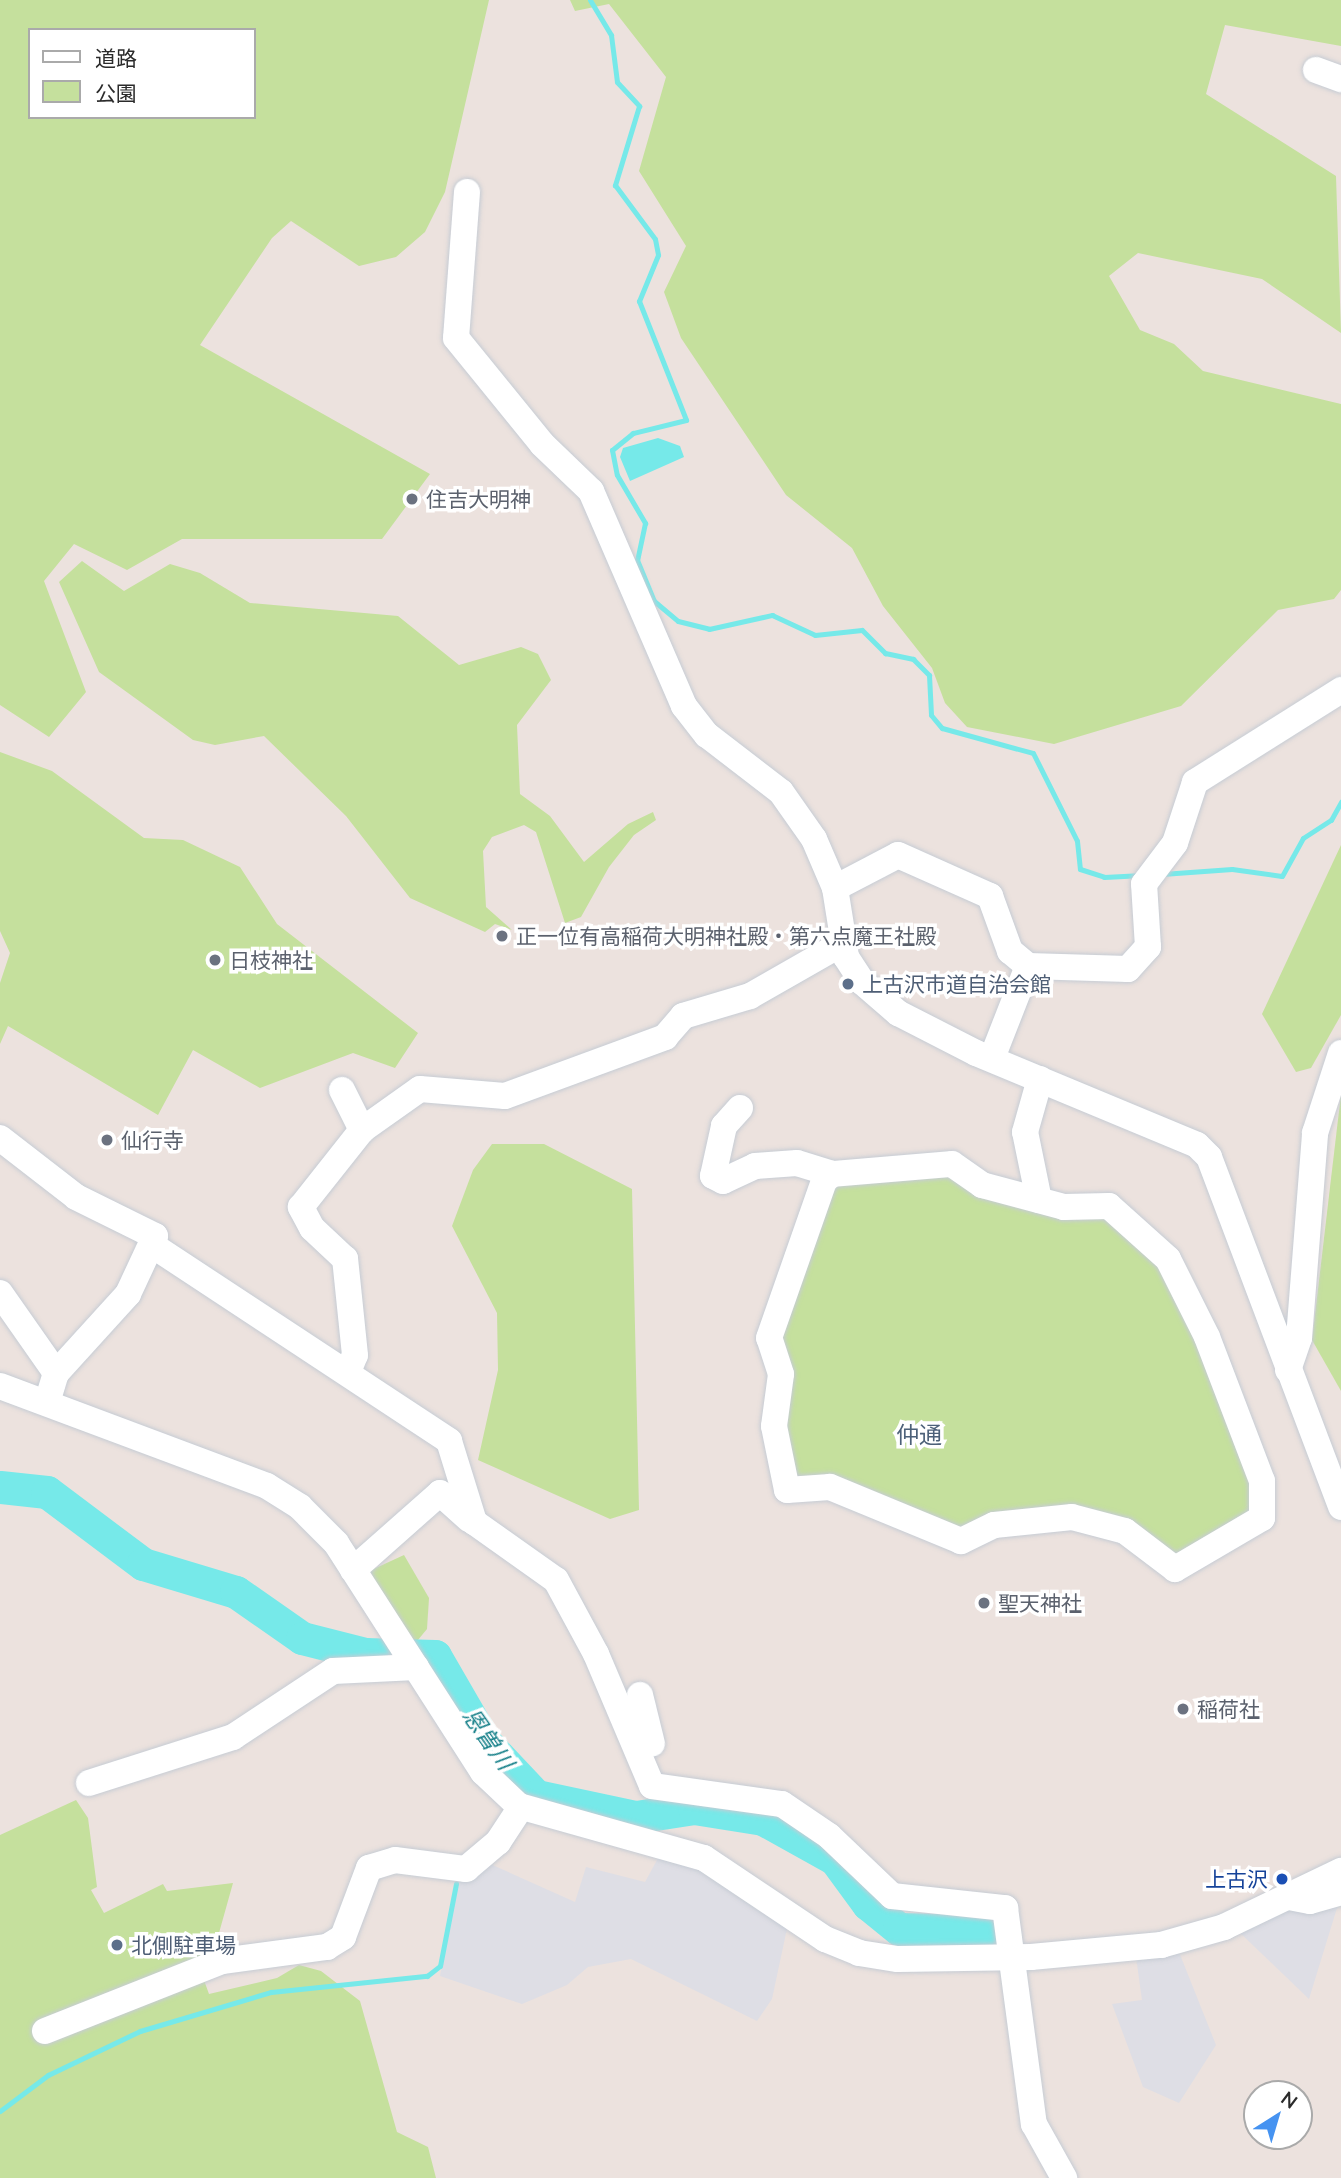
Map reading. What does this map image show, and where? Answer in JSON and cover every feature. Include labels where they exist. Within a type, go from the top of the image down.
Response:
[{"type":"street","points":[[1315,70],[1341,79]]},
{"type":"street","points":[[467,192],[456,338],[542,444],[592,491],[684,706],[707,735],[781,792],[814,839],[835,888],[843,943],[862,982],[898,1013],[992,1058],[1197,1145],[1209,1157],[1341,1507]]},
{"type":"street","points":[[835,888],[898,855],[977,886],[990,896],[1010,951],[1028,965],[1136,965],[1148,947],[1147,877],[1175,843],[1195,782],[1341,690]]},
{"type":"street","points":[[348,1372],[355,1355],[345,1259],[312,1227],[301,1207],[362,1130],[420,1089],[505,1096],[665,1037],[683,1016],[750,996],[843,943]]},
{"type":"street","points":[[992,1058],[1028,965]]},
{"type":"street","points":[[1288,1370],[1299,1338],[1315,1133],[1341,1053]]},
{"type":"street","points":[[1039,1200],[1025,1132],[1040,1079]]},
{"type":"street","points":[[342,1090],[362,1130]]},
{"type":"street","points":[[740,1108],[724,1126],[713,1176],[723,1181],[755,1166],[797,1163],[832,1174],[952,1164],[982,1185],[1039,1200],[1109,1206],[1168,1259],[1208,1337],[1262,1481],[1262,1518],[1175,1569],[1125,1531],[1072,1517],[994,1525],[961,1541],[830,1487],[783,1495],[774,1426],[781,1374],[769,1338],[832,1174]]},
{"type":"street","points":[[0,1138],[76,1197],[155,1236],[128,1293],[56,1373],[47,1403]]},
{"type":"street","points":[[152,1245],[449,1441],[474,1522]]},
{"type":"street","points":[[0,1293],[56,1373]]},
{"type":"street","points":[[0,1386],[267,1486],[315,1520],[353,1570],[483,1772],[521,1807],[704,1858],[825,1939],[859,1953],[898,1959],[1016,1955],[1161,1945],[1224,1927],[1341,1871]]},
{"type":"street","points":[[353,1570],[440,1493],[474,1522],[555,1580],[596,1654],[652,1786],[782,1804],[830,1836],[892,1896],[1005,1908],[1016,1955],[1020,2049],[1034,2124],[1061,2177]]},
{"type":"street","points":[[89,1783],[233,1737],[333,1671],[410,1658]]},
{"type":"street","points":[[640,1695],[652,1744]]},
{"type":"street","points":[[45,2031],[222,1961],[327,1947],[343,1937],[369,1868],[395,1860],[466,1869],[499,1842],[521,1807]]},
{"type":"street","points":[[1285,1896],[1310,1901],[1341,1892]]},
{"type":"shaded area","points":[[662,1851],[700,1865],[788,1924],[772,1999],[757,2021],[631,1959],[588,1967],[567,1985],[522,2004],[440,1976],[458,1877],[488,1863],[575,1902],[586,1867],[645,1882]]},
{"type":"shaded area","points":[[1341,1895],[1309,1999],[1236,1929],[1265,1916]]},
{"type":"shaded area","points":[[1179,1952],[1216,2045],[1179,2103],[1143,2087],[1112,2004],[1142,2000],[1136,1957]]},
{"type":"green space","points":[[0,0],[489,0],[445,192],[425,232],[396,257],[359,266],[291,221],[272,238],[200,345],[430,474],[382,539],[182,539],[127,570],[74,544],[44,581],[86,692],[49,737],[0,705]]},
{"type":"green space","points":[[570,0],[1341,0],[1341,46],[1225,25],[1206,94],[1336,176],[1341,333],[1262,279],[1138,253],[1109,276],[1140,330],[1174,344],[1203,371],[1341,404],[1341,590],[1334,599],[1278,610],[1181,706],[1054,744],[967,727],[945,703],[932,668],[883,606],[852,548],[786,495],[681,338],[664,292],[686,246],[639,171],[666,77],[609,4],[575,11]]},
{"type":"green space","points":[[82,561],[124,591],[170,564],[200,573],[250,603],[398,616],[459,665],[521,647],[538,654],[551,680],[517,725],[520,794],[550,816],[584,862],[628,824],[653,812],[656,820],[634,835],[609,867],[581,917],[565,923],[536,832],[524,825],[492,837],[483,851],[486,907],[512,930],[495,924],[485,932],[410,898],[346,816],[264,736],[215,745],[193,740],[99,672],[59,582]]},
{"type":"green space","points":[[0,752],[52,771],[144,838],[183,840],[240,867],[277,924],[418,1033],[395,1068],[353,1053],[260,1088],[193,1050],[158,1115],[8,1026],[0,1044],[0,983],[10,953],[0,931]]},
{"type":"green space","points":[[1341,845],[1341,1015],[1311,1068],[1296,1072],[1262,1014]]},
{"type":"green space","points":[[1341,1094],[1341,1391],[1312,1340]]},
{"type":"green space","points":[[492,1144],[544,1144],[632,1189],[639,1510],[610,1519],[478,1460],[498,1370],[497,1313],[452,1226],[473,1170]]},
{"type":"green space","points":[[952,1173],[1104,1212],[1171,1277],[1263,1505],[1179,1565],[1121,1524],[968,1531],[788,1480],[780,1350],[787,1291],[833,1185]]},
{"type":"green space","points":[[404,1555],[429,1598],[427,1629],[413,1646],[367,1572]]},
{"type":"green space","points":[[76,1800],[88,1818],[97,1887],[91,1890],[104,1913],[163,1884],[167,1891],[233,1883],[205,1983],[209,1994],[277,1978],[299,1965],[321,1971],[360,2001],[397,2132],[428,2147],[436,2178],[0,2178],[0,1835]]},
{"type":"water","points":[[658,438],[680,446],[684,457],[630,481],[620,457],[623,448]]},
{"type":"waterway","points":[[590,0],[611,35],[617,82],[639,106],[615,185],[655,239],[658,255],[639,301],[686,420],[633,433],[612,450],[617,475],[645,523],[637,560],[654,601],[678,621],[709,629],[772,615],[815,635],[862,630],[885,653],[913,659],[929,675],[931,715],[942,728],[1033,753],[1077,841],[1080,869],[1104,877],[1138,875]]},
{"type":"waterway","points":[[1162,874],[1232,869],[1282,876],[1303,838],[1331,820],[1341,802]]},
{"type":"waterway","name":"恩曽川","points":[[0,1487],[47,1492],[143,1564],[236,1592],[302,1638],[365,1654],[435,1656],[484,1741],[536,1796],[636,1817],[694,1808],[763,1819],[835,1859],[868,1904],[899,1929],[995,1931]]},
{"type":"waterway","points":[[0,2111],[48,2075],[140,2031],[271,1992],[427,1976],[440,1966],[456,1884]]},
{"type":"place","name":"住吉大明神","points":[[412,499]]},
{"type":"place","name":"正一位有高稲荷大明神社殿・第六点魔王社殿","points":[[502,936]]},
{"type":"place","name":"日枝神社","points":[[215,960]]},
{"type":"place","name":"上古沢市道自治会館","points":[[848,984]]},
{"type":"place","name":"仙行寺","points":[[107,1140]]},
{"type":"place","name":"聖天神社","points":[[984,1603]]},
{"type":"place","name":"稲荷社","points":[[1183,1709]]},
{"type":"place","name":"上古沢","points":[[1282,1879]]},
{"type":"place","name":"北側駐車場","points":[[117,1945]]},
{"type":"district","name":"仲通","points":[[919,1435]]}]
